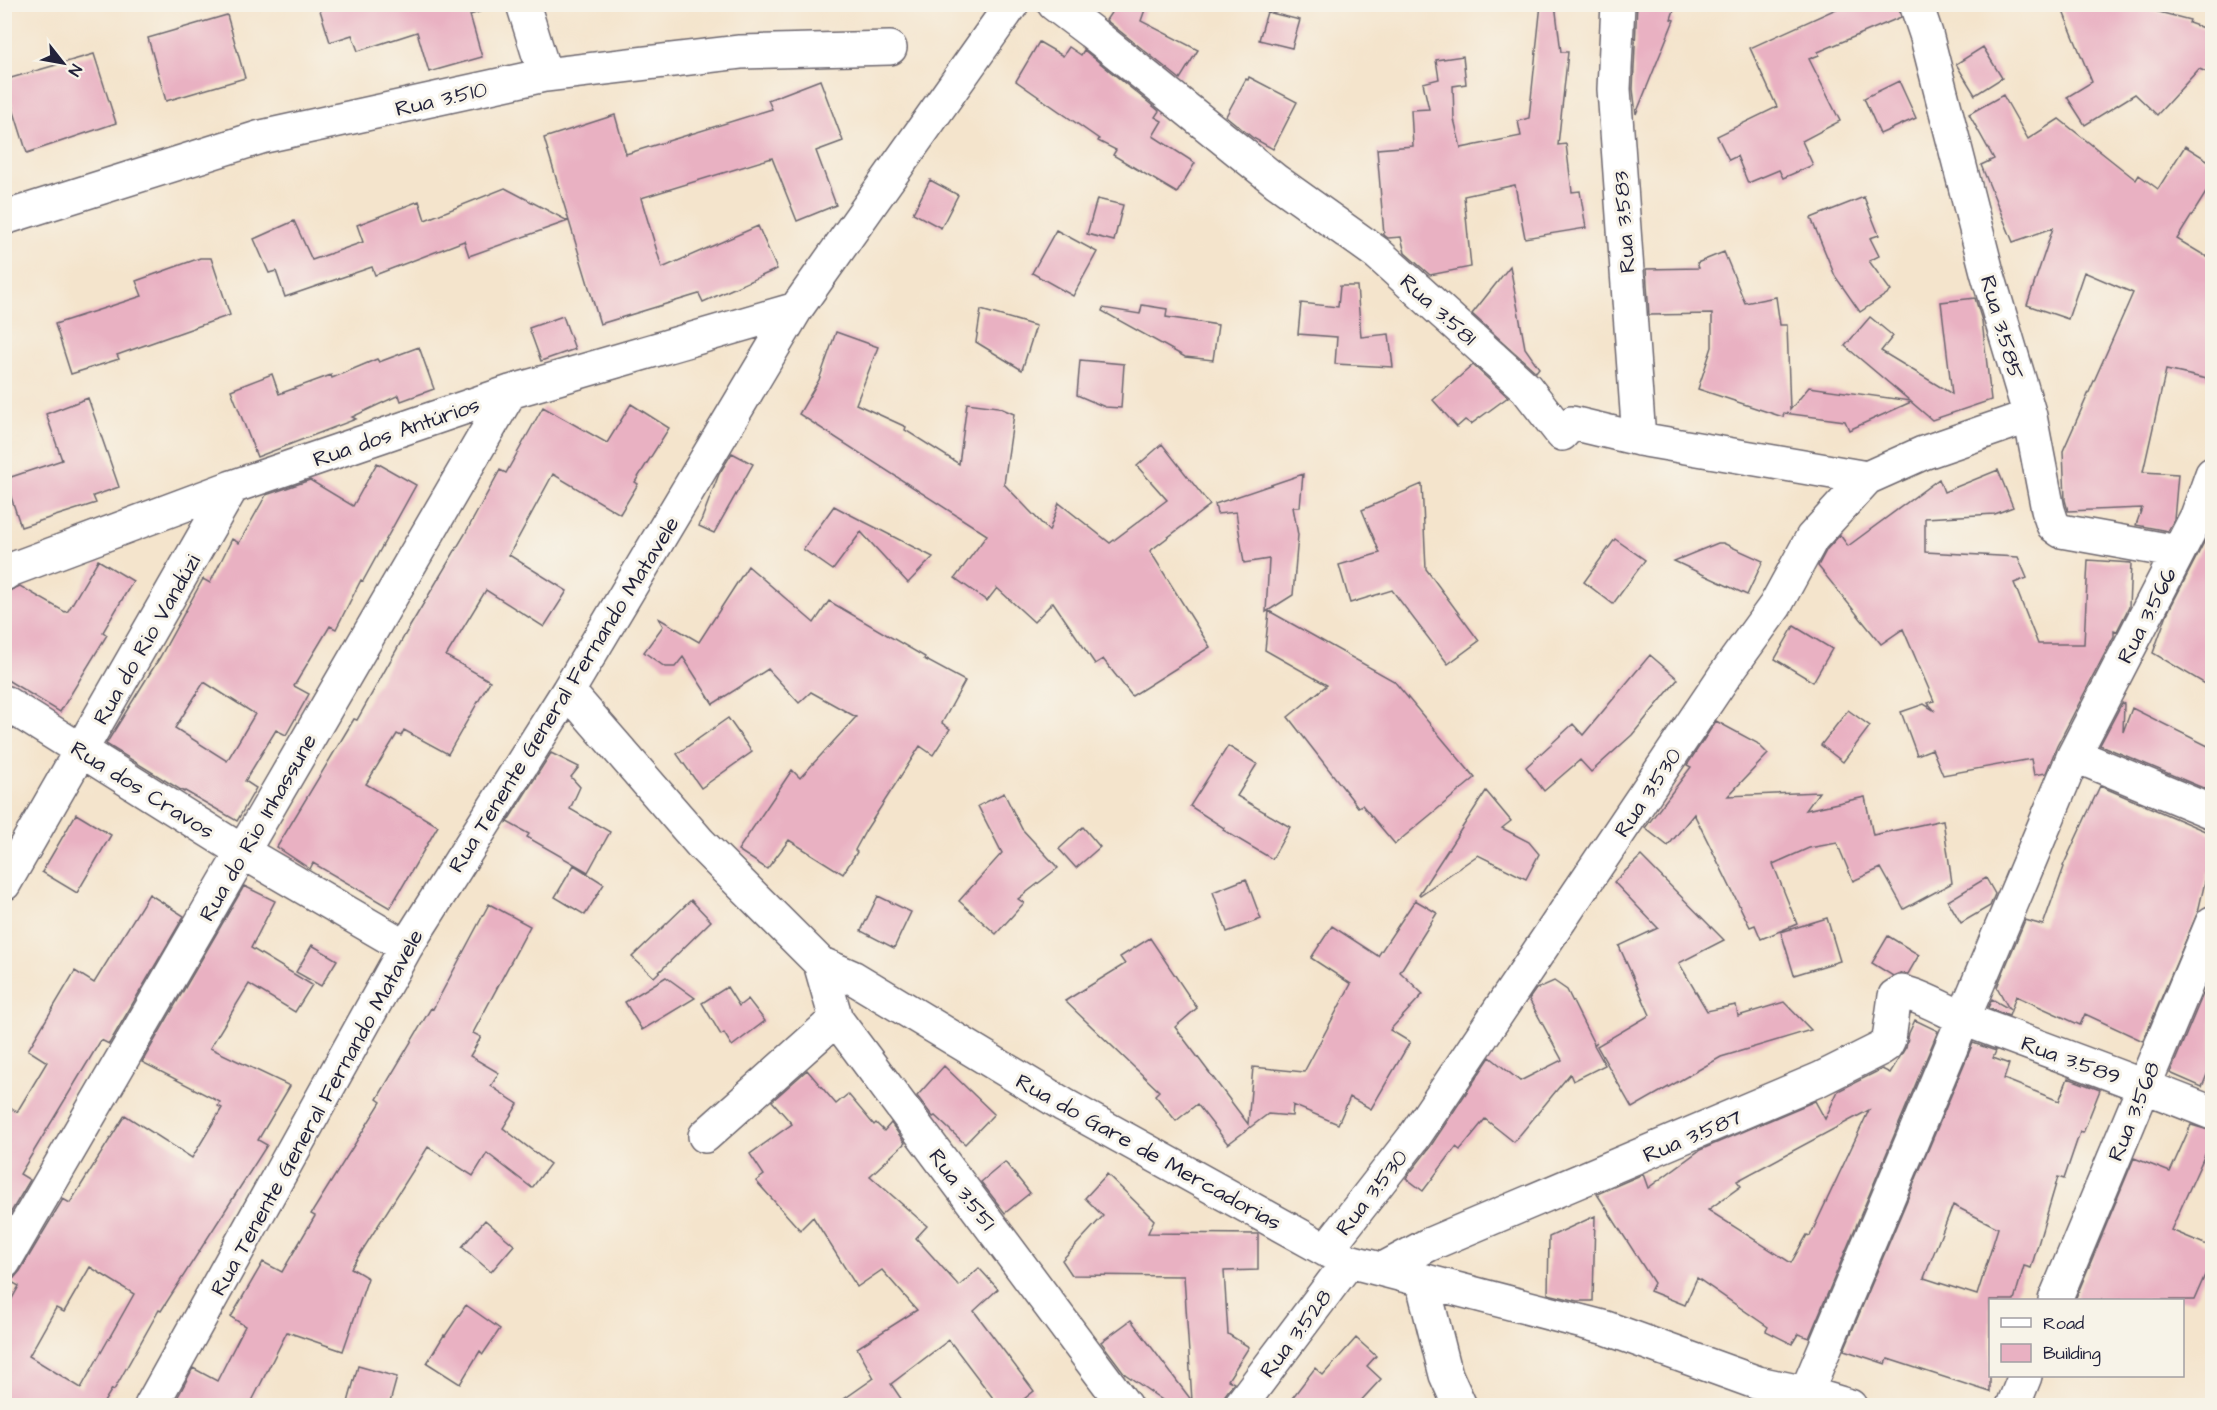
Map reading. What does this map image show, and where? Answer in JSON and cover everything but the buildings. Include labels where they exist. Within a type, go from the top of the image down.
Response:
[{"type":"street","points":[[523,4],[545,75]]},
{"type":"street","name":"Rua Tenente General Fernando Matavele","points":[[151,1406],[406,948],[568,691],[796,309],[1012,4]]},
{"type":"street","name":"Rua 3.581","points":[[1054,4],[1276,181],[1377,253],[1526,388],[1562,434],[1572,423],[1639,439],[1867,478]]},
{"type":"street","name":"Rua 3.583","points":[[1618,4],[1614,89],[1639,439]]},
{"type":"street","name":"Rua 3.585","points":[[1916,4],[1926,34],[1987,272],[2030,416],[2053,525],[2061,531],[2178,552]]},
{"type":"street","name":"Rua 3.510","points":[[4,218],[261,137],[545,75],[740,52],[890,48]]},
{"type":"street","name":"Rua dos Antúrios","points":[[4,574],[232,487],[510,392],[796,309]]},
{"type":"street","name":"Rua do Rio Inhassune","points":[[4,1262],[510,392]]},
{"type":"street","name":"Rua 3.530","points":[[1337,1256],[1414,1137],[1725,675],[1775,606],[1812,538],[1867,478],[1923,453],[2030,416]]},
{"type":"street","name":"Rua 3.566","points":[[1806,1393],[2074,755],[2178,552],[2205,519],[2212,474]]},
{"type":"street","name":"Rua do Rio Vandúzi","points":[[4,884],[232,487]]},
{"type":"street","name":"Rua do Gare de Mercadorias","points":[[568,691],[700,843],[820,963],[852,977],[1064,1105],[1337,1256],[1606,1328],[1758,1383],[1806,1393],[1850,1406]]},
{"type":"street","name":"Rua dos Cravos","points":[[4,702],[243,852],[406,948]]},
{"type":"street","points":[[2074,755],[2212,812]]},
{"type":"street","name":"Rua 3.568","points":[[2055,1299],[2212,923]]},
{"type":"street","name":"Rua 3.551","points":[[820,963],[836,1019],[1125,1406]]},
{"type":"street","name":"Rua 3.587","points":[[1383,1269],[1428,1245],[1821,1079],[1880,1049],[1889,1039],[1895,996],[1902,992],[1963,1019]]},
{"type":"street","points":[[705,1136],[836,1019]]},
{"type":"street","name":"Rua 3.589","points":[[1963,1019],[2144,1085],[2212,1113]]},
{"type":"street","name":"Rua 3.528","points":[[1240,1406],[1337,1256]]},
{"type":"street","points":[[1422,1280],[1446,1375],[1460,1406]]},
{"type":"street","points":[[2013,1406],[2025,1377]]}]
